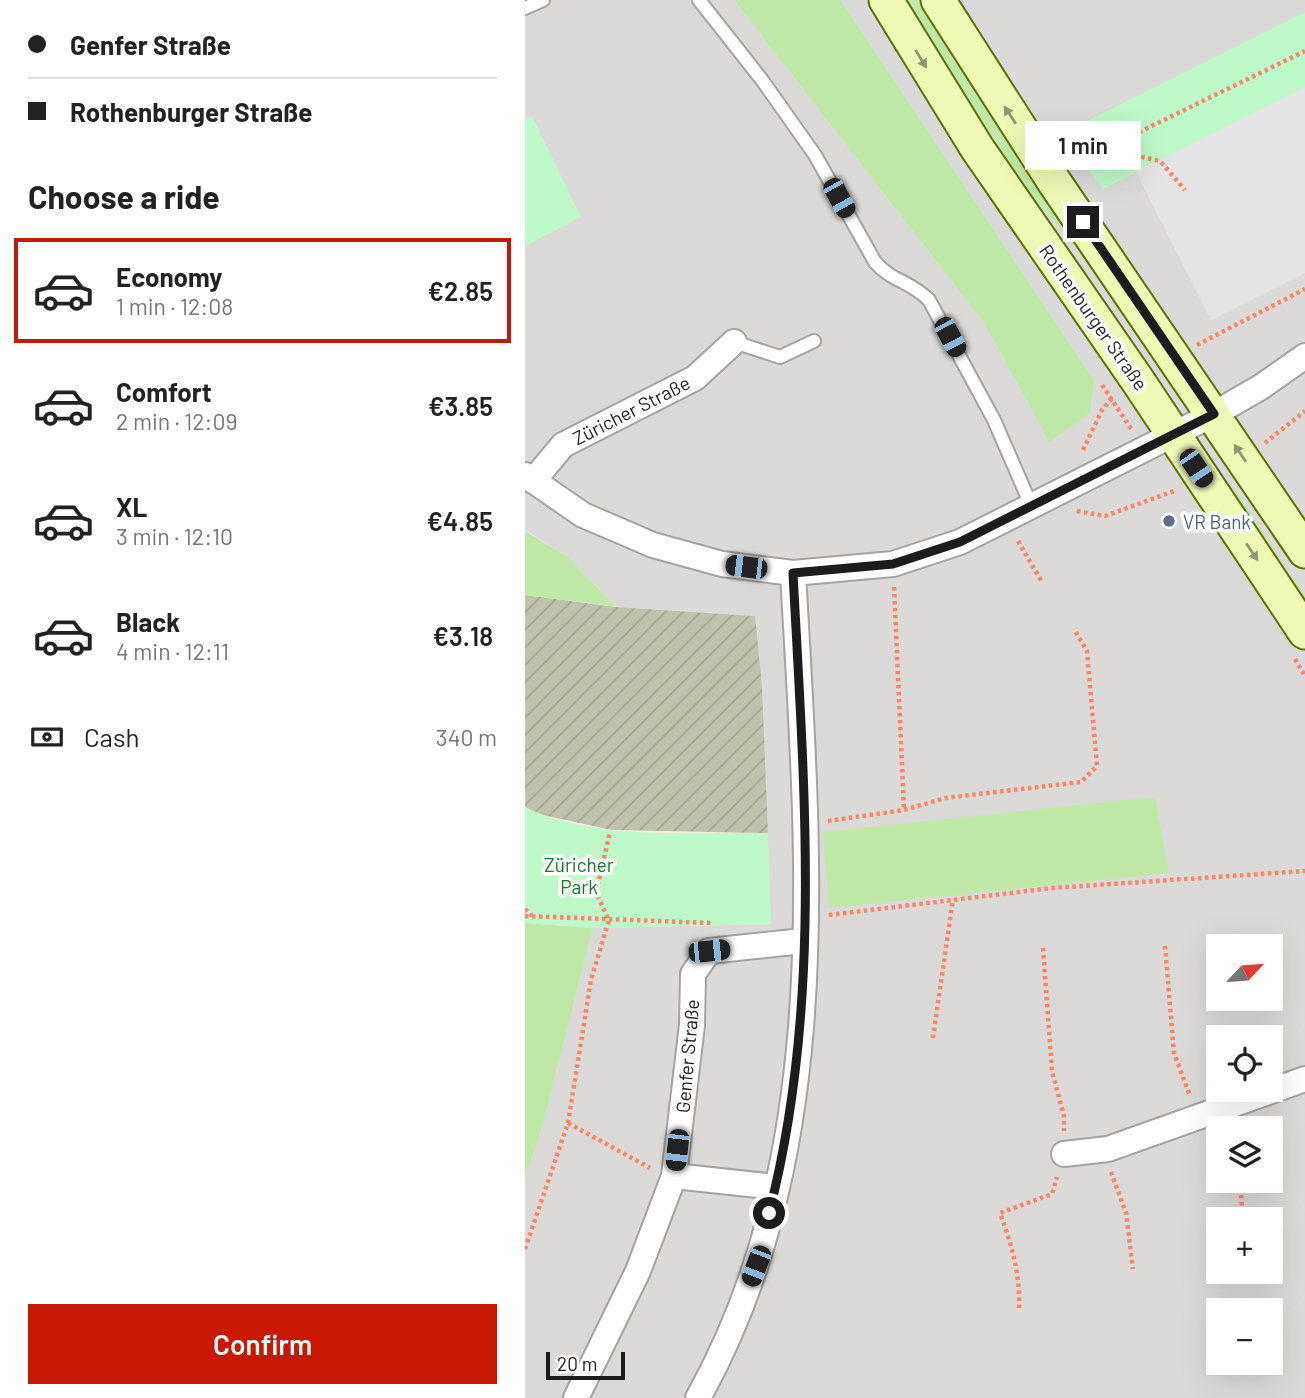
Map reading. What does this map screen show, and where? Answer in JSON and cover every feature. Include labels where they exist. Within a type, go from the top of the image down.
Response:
[{"type":"main road","name":"Rothenburger Straße","points":[[886,0],[983,157],[1138,381],[1305,632]]},
{"type":"main road","points":[[938,0],[1055,183],[1188,350],[1214,414],[1305,551]]},
{"type":"street","name":"Züricher Straße","points":[[734,342],[695,378],[563,445],[529,478],[583,515],[653,545],[722,564],[793,573],[893,564],[960,542],[1214,414],[1261,387],[1305,356]]},
{"type":"street","points":[[698,1398],[735,1321],[756,1266],[776,1187],[799,1040],[807,824],[793,573]]},
{"type":"street","name":"Genfer Straße","points":[[576,1398],[638,1271],[674,1175],[692,1025],[693,974],[709,951],[803,930]]},
{"type":"street","points":[[1064,1154],[1108,1149],[1305,1079]]},
{"type":"street","points":[[674,1175],[776,1187]]},
{"type":"lane","points":[[525,8],[543,0]]},
{"type":"lane","points":[[699,0],[815,155],[875,262],[887,276],[913,284],[929,300],[994,420],[1033,504]]},
{"type":"lane","points":[[734,342],[780,357],[814,341]]},
{"type":"path","points":[[1055,183],[1076,163],[1305,51]]},
{"type":"path","points":[[1106,148],[1160,161],[1185,190]]},
{"type":"path","points":[[1188,350],[1305,289]]},
{"type":"path","points":[[1077,456],[1086,447],[1110,399],[1138,381]]},
{"type":"path","points":[[1267,440],[1305,411]]},
{"type":"path","points":[[1033,504],[1105,516],[1174,491]]},
{"type":"path","points":[[1004,519],[1042,582]]},
{"type":"path","points":[[893,564],[904,810]]},
{"type":"path","points":[[807,824],[904,810],[946,798],[1081,782],[1097,766],[1087,651],[1075,631]]},
{"type":"path","points":[[525,1249],[568,1123],[591,980],[609,920],[596,893],[610,832]]},
{"type":"path","points":[[803,930],[953,899],[1154,880],[1305,871]]},
{"type":"path","points":[[933,1038],[953,899]]},
{"type":"path","points":[[525,909],[532,917]]},
{"type":"path","points":[[525,916],[711,923]]},
{"type":"path","points":[[1165,946],[1174,1053],[1198,1117]]},
{"type":"path","points":[[1019,1308],[1020,1283],[1014,1251],[1000,1213],[1052,1194],[1064,1154],[1064,1116],[1052,1071],[1042,948]]},
{"type":"path","points":[[568,1123],[643,1166],[674,1175]]},
{"type":"path","points":[[1108,1149],[1112,1178],[1126,1213],[1133,1269]]},
{"type":"shaded area","points":[[525,0],[734,0],[984,323],[1049,442],[840,0],[1305,0],[1305,1398],[525,1398],[525,1178],[543,1124],[593,928],[771,924],[755,616],[616,607],[568,557],[525,530]]},
{"type":"shaded area","points":[[1305,87],[1305,273],[1211,320],[1136,172]]},
{"type":"shaded area","points":[[525,595],[616,607],[755,616],[762,687],[768,833],[612,830],[538,814],[525,807]]},
{"type":"green space","points":[[734,0],[840,0],[1094,381],[1090,413],[1049,442],[984,323]]},
{"type":"green space","points":[[901,0],[922,0],[1156,350],[1149,355],[1071,241],[986,140]]},
{"type":"green space","points":[[1305,12],[1305,87],[1103,189],[1061,134]]},
{"type":"green space","points":[[532,116],[581,217],[525,246],[525,119]]},
{"type":"green space","points":[[1233,487],[1305,596],[1305,610],[1226,492]]},
{"type":"green space","points":[[525,531],[568,557],[616,607],[525,595]]},
{"type":"green space","points":[[1155,797],[1169,873],[829,908],[823,832]]},
{"type":"green space","name":"Züricher Park","points":[[525,807],[551,818],[611,830],[768,833],[771,924],[593,928],[525,923]]},
{"type":"green space","points":[[525,923],[593,928],[543,1124],[525,1178]]},
{"type":"place","name":"VR Bank","points":[[1169,521]]},
{"type":"route","points":[[769,1213],[791,1105],[799,1040],[802,966],[807,824],[793,573],[893,564],[960,542],[1214,414],[1083,222]]}]
